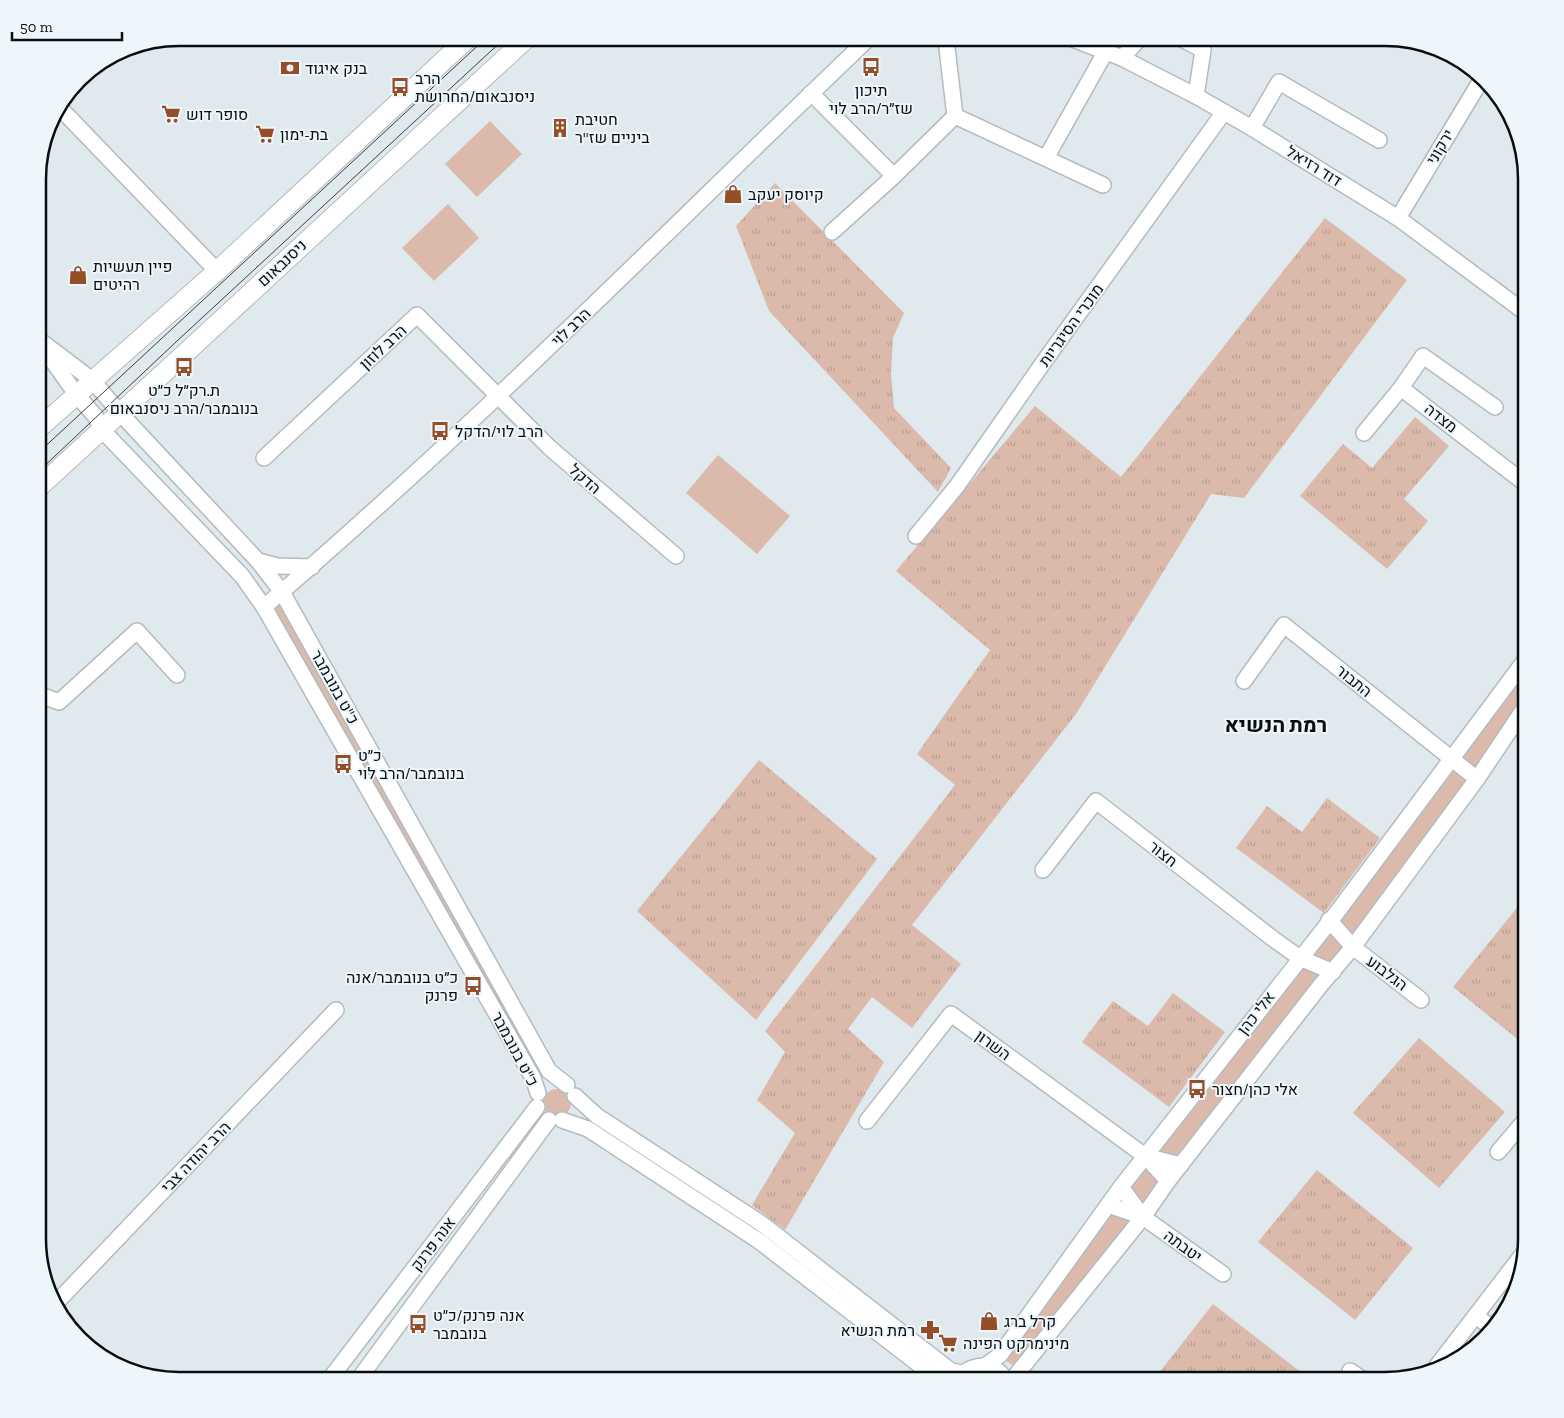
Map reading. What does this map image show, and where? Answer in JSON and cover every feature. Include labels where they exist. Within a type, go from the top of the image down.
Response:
[{"type":"main road","points":[[47,420],[217,271],[459,46]]},
{"type":"main road","name":"ניסנבאום","points":[[47,480],[121,414],[515,46]]},
{"type":"street","name":"הרב לוי","points":[[264,607],[312,567],[498,397],[861,46]]},
{"type":"street","name":"דוד רזיאל","points":[[1094,46],[1196,96],[1252,128],[1398,218],[1517,303]]},
{"type":"street","points":[[1122,58],[1133,46]]},
{"type":"street","points":[[1195,46],[1203,50],[1196,96]]},
{"type":"street","points":[[946,48],[955,116]]},
{"type":"street","points":[[1046,158],[1106,51]]},
{"type":"street","points":[[1252,128],[1279,82],[1379,140]]},
{"type":"street","name":"ירקוני","points":[[1398,218],[1478,84]]},
{"type":"street","points":[[811,93],[894,176]]},
{"type":"street","name":"מוכרי הסיגריות","points":[[916,536],[957,486],[1224,112]]},
{"type":"street","points":[[64,113],[217,271]]},
{"type":"street","points":[[955,116],[1103,184]]},
{"type":"street","points":[[832,232],[894,176],[955,116]]},
{"type":"street","name":"הרב לוזון","points":[[264,458],[416,315],[498,397]]},
{"type":"street","name":"כ\"ט בנובמבר","points":[[47,346],[92,380],[121,414],[258,561],[282,592],[549,1070],[597,1116],[762,1224],[952,1372]]},
{"type":"street","name":"כ\"ט בנובמבר","points":[[47,352],[76,394],[96,417],[102,430],[242,576],[264,607],[533,1078],[538,1100]]},
{"type":"street","points":[[1364,433],[1401,388],[1423,356],[1495,407]]},
{"type":"street","name":"מצדה","points":[[1401,388],[1517,477]]},
{"type":"street","name":"הדקל","points":[[498,397],[550,448],[676,556]]},
{"type":"street","points":[[258,561],[278,566],[312,567]]},
{"type":"street","name":"התבור","points":[[1244,681],[1284,625],[1477,779]]},
{"type":"street","points":[[47,697],[59,702],[137,631],[176,676]]},
{"type":"street","name":"אלי כהן","points":[[985,1366],[1000,1355],[1121,1186],[1319,936],[1329,920],[1517,674]]},
{"type":"street","points":[[1018,1372],[1143,1217],[1168,1181],[1320,986],[1333,972],[1477,779],[1518,719]]},
{"type":"street","name":"חצור","points":[[1043,870],[1096,801],[1300,958],[1333,972]]},
{"type":"street","name":"הגלבוע","points":[[1329,920],[1352,947],[1421,1000]]},
{"type":"street","name":"הגלבוע","points":[[1319,936],[1352,947]]},
{"type":"street","name":"חצור","points":[[1300,958],[1320,986]]},
{"type":"street","name":"הרב יהודה צבי","points":[[60,1298],[336,1010]]},
{"type":"street","name":"השרון","points":[[867,1121],[950,1014],[1145,1156],[1168,1181]]},
{"type":"street","points":[[556,1120],[568,1117],[574,1110],[571,1091],[556,1082],[543,1086],[538,1100],[540,1113],[556,1120],[588,1129],[759,1241],[929,1372]]},
{"type":"street","name":"אנה פרנק","points":[[335,1372],[538,1100]]},
{"type":"street","name":"אנה פרנק","points":[[364,1372],[556,1120]]},
{"type":"street","points":[[1498,1152],[1518,1129]]},
{"type":"street","name":"השרון","points":[[1145,1156],[1181,1165]]},
{"type":"street","name":"יטבתה","points":[[1121,1186],[1143,1217]]},
{"type":"street","name":"יטבתה","points":[[1108,1205],[1143,1217],[1223,1274]]},
{"type":"street","points":[[1443,1358],[1515,1264]]},
{"type":"street","points":[[1476,1316],[1487,1324]]},
{"type":"street","points":[[965,1372],[970,1368],[985,1366],[998,1372]]},
{"type":"green space","points":[[490,121],[522,154],[477,197],[445,164]]},
{"type":"green space","points":[[775,183],[904,313],[893,338],[891,373],[894,408],[951,468],[938,492],[769,311],[736,226]]},
{"type":"green space","points":[[448,204],[479,238],[434,281],[402,248]]},
{"type":"green space","points":[[1325,218],[1407,280],[1244,498],[1211,494],[1076,714],[912,925],[961,964],[912,1028],[872,997],[848,1029],[884,1062],[785,1230],[752,1205],[795,1133],[757,1100],[785,1052],[765,1031],[955,785],[917,754],[990,650],[896,571],[1035,406],[1121,477]]},
{"type":"green space","points":[[1415,417],[1449,446],[1404,499],[1428,521],[1387,569],[1300,496],[1343,444],[1372,468]]},
{"type":"green space","points":[[718,455],[790,516],[757,554],[686,493]]},
{"type":"green space","points":[[282,592],[549,1071],[533,1078],[264,607]]},
{"type":"green space","points":[[1517,682],[1518,719],[1477,779],[1019,1371],[1000,1355]]},
{"type":"green space","points":[[759,760],[877,859],[756,1020],[637,911]]},
{"type":"green space","points":[[1327,798],[1380,838],[1324,913],[1236,848],[1267,806],[1302,832]]},
{"type":"green space","points":[[1518,907],[1518,1039],[1453,987]]},
{"type":"green space","points":[[1173,993],[1225,1032],[1169,1107],[1082,1042],[1113,1001],[1148,1026]]},
{"type":"green space","points":[[1419,1038],[1505,1112],[1439,1188],[1353,1113]]},
{"type":"green space","points":[[557,1089],[567,1093],[571,1103],[567,1113],[557,1117],[547,1113],[543,1103],[547,1093]]},
{"type":"green space","points":[[1317,1170],[1413,1248],[1355,1320],[1258,1242]]},
{"type":"green space","points":[[1213,1304],[1301,1372],[1160,1372]]},
{"type":"tram line","points":[[47,445],[477,46]]},
{"type":"tram line","points":[[47,464],[496,46]]},
{"type":"place","name":"תיכון שז״ר/הרב לוי","points":[[871,67]]},
{"type":"place","name":"בנק איגוד","points":[[290,68]]},
{"type":"place","name":"הרב ניסנבאום/החרושת","points":[[400,87]]},
{"type":"place","name":"סופר דוש","points":[[171,114]]},
{"type":"place","name":"חטיבת ביניים שז\"ר","points":[[560,128]]},
{"type":"place","name":"בת-ימון","points":[[265,134]]},
{"type":"place","name":"קיוסק יעקב","points":[[733,194]]},
{"type":"place","name":"פיין תעשיות רהיטים","points":[[78,275]]},
{"type":"place","name":"ת.רק״ל כ״ט בנובמבר/הרב ניסנבאום","points":[[184,367]]},
{"type":"place","name":"הרב לוי/הדקל","points":[[440,431]]},
{"type":"place","name":"כ״ט בנובמבר/הרב לוי","points":[[343,764]]},
{"type":"place","name":"כ״ט בנובמבר/אנה פרנק","points":[[473,986]]},
{"type":"place","name":"אלי כהן/חצור","points":[[1197,1089]]},
{"type":"place","name":"קרל ברג","points":[[989,1321]]},
{"type":"place","name":"אנה פרנק/כ״ט בנובמבר","points":[[418,1324]]},
{"type":"place","name":"רמת הנשיא","points":[[930,1330]]},
{"type":"place","name":"מינימרקט הפינה","points":[[948,1343]]},
{"type":"district","name":"רמת הנשיא","points":[[1276,724]]}]
